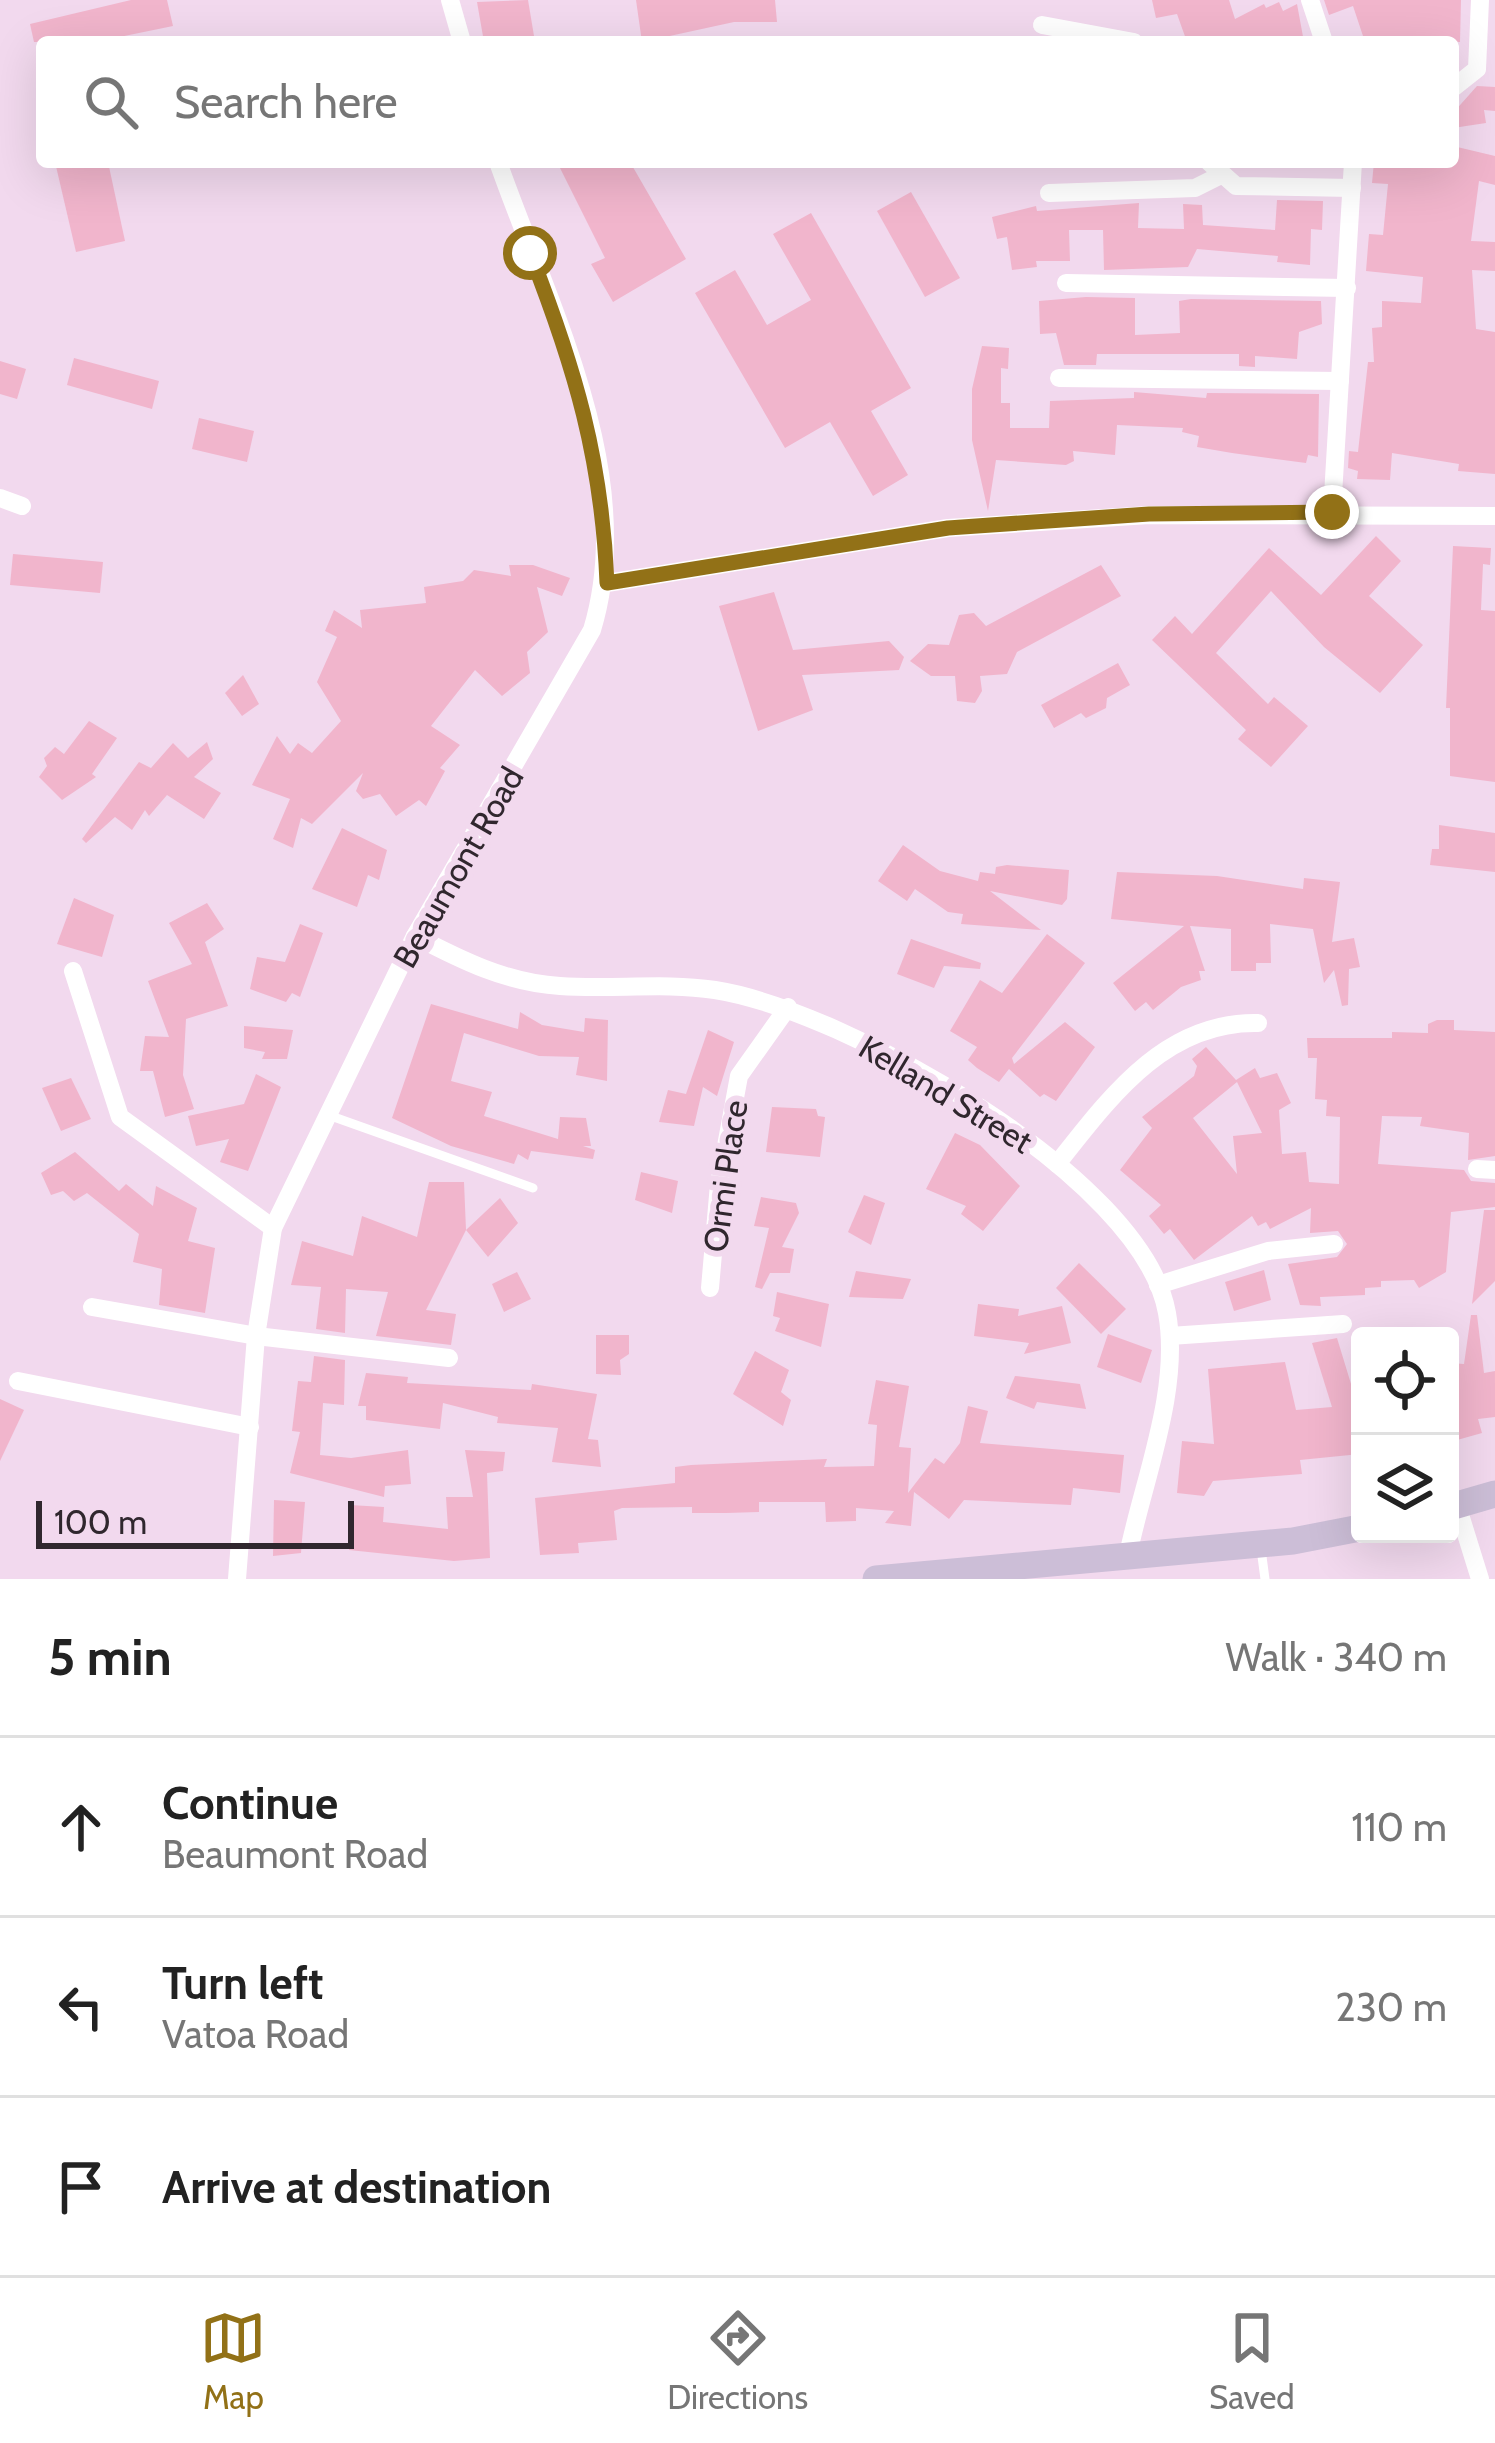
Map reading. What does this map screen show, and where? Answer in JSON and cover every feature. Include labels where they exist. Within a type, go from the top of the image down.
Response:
[{"type":"street","points":[[450,0],[460,36]]},
{"type":"street","points":[[1310,0],[1322,36]]},
{"type":"street","points":[[1459,83],[1477,69],[1480,0]]},
{"type":"street","points":[[1042,25],[1102,36]]},
{"type":"street","name":"Beaumont Road","points":[[237,1579],[256,1336],[273,1228],[415,937],[592,630],[607,583],[603,493],[582,402],[500,168]]},
{"type":"street","points":[[1332,512],[1353,168]]},
{"type":"street","points":[[1049,193],[1195,188],[1214,169],[1236,186],[1352,188]]},
{"type":"street","points":[[1066,283],[1347,288]]},
{"type":"street","points":[[1059,378],[1340,381]]},
{"type":"street","points":[[0,498],[22,506]]},
{"type":"street","points":[[607,583],[948,528],[1149,514],[1495,516]]},
{"type":"street","name":"Kelland Street","points":[[415,937],[482,970],[560,986],[643,984],[716,990],[788,1007],[973,1102],[1057,1164],[1114,1217],[1159,1285],[1170,1336],[1163,1401],[1128,1556]]},
{"type":"street","points":[[73,971],[121,1117],[273,1228]]},
{"type":"street","name":"Ormi Place","points":[[710,1288],[719,1184],[740,1076],[788,1007]]},
{"type":"street","points":[[1057,1164],[1143,1066],[1180,1037],[1229,1022],[1258,1022]]},
{"type":"street","points":[[1159,1285],[1268,1251],[1334,1244]]},
{"type":"street","points":[[92,1307],[256,1336],[448,1358]]},
{"type":"street","points":[[1170,1336],[1343,1324]]},
{"type":"street","points":[[18,1381],[250,1427]]},
{"type":"street","points":[[1459,1505],[1495,1494]]},
{"type":"street","points":[[1459,1520],[1480,1579]]},
{"type":"street","points":[[876,1579],[1261,1544],[1351,1529]]},
{"type":"lane","points":[[331,1116],[533,1188]]},
{"type":"lane","points":[[1261,1544],[1265,1579]]},
{"type":"building","points":[[131,0],[167,0],[173,26],[124,36],[36,36],[34,42],[30,24]]},
{"type":"building","points":[[528,0],[534,36],[483,36],[477,2]]},
{"type":"building","points":[[636,0],[775,0],[777,22],[734,22],[670,36],[641,36]]},
{"type":"building","points":[[1152,0],[1229,0],[1235,19],[1264,4],[1266,8],[1279,2],[1283,11],[1297,4],[1303,36],[1185,36],[1177,14],[1156,18]]},
{"type":"building","points":[[1324,0],[1461,0],[1460,42],[1459,36],[1363,36],[1353,6],[1329,15]]},
{"type":"building","points":[[1477,86],[1495,87],[1495,111],[1484,110],[1486,123],[1459,127],[1459,106]]},
{"type":"building","points":[[1459,147],[1495,156],[1495,185],[1479,181],[1471,241],[1495,242],[1495,271],[1472,270],[1476,329],[1495,332],[1495,474],[1458,471],[1459,464],[1392,453],[1390,480],[1357,479],[1358,471],[1348,468],[1349,451],[1358,452],[1368,362],[1374,362],[1372,328],[1382,327],[1382,301],[1421,303],[1423,277],[1366,271],[1369,234],[1383,235],[1388,184],[1372,183],[1373,168],[1459,168]]},
{"type":"building","points":[[56,168],[109,168],[125,241],[76,252]]},
{"type":"building","points":[[560,168],[633,168],[686,259],[613,302],[591,264],[605,258]]},
{"type":"building","points":[[911,192],[960,278],[925,297],[877,211]]},
{"type":"building","points":[[1277,200],[1323,201],[1322,230],[1311,229],[1310,265],[1277,262],[1278,256],[1197,249],[1188,267],[1104,270],[1103,230],[1069,230],[1070,261],[1036,261],[1037,267],[1012,270],[1007,237],[997,239],[992,217],[1036,206],[1037,211],[1139,203],[1138,228],[1184,229],[1183,204],[1202,205],[1203,225],[1275,230]]},
{"type":"building","points":[[811,213],[911,388],[871,411],[908,475],[873,496],[830,422],[785,448],[695,293],[735,270],[767,325],[811,300],[773,234]]},
{"type":"building","points":[[1135,298],[1135,335],[1180,333],[1179,301],[1191,299],[1321,301],[1322,324],[1299,332],[1297,359],[1255,356],[1255,367],[1239,366],[1239,354],[1097,354],[1096,365],[1064,365],[1056,333],[1040,334],[1039,301]]},
{"type":"building","points":[[982,346],[1009,348],[1008,369],[1001,368],[1001,403],[1010,403],[1010,428],[1049,428],[1050,401],[1134,398],[1134,392],[1206,398],[1207,393],[1319,394],[1318,457],[1308,455],[1306,463],[1232,453],[1197,447],[1199,436],[1182,432],[1183,428],[1117,425],[1115,455],[1073,451],[1074,461],[1066,465],[996,460],[988,511],[972,440],[972,389]]},
{"type":"building","points":[[74,358],[159,381],[152,409],[67,385]]},
{"type":"building","points":[[0,361],[26,369],[17,399],[0,394]]},
{"type":"building","points":[[199,418],[254,431],[247,462],[192,449]]},
{"type":"building","points":[[1376,536],[1401,561],[1369,596],[1423,645],[1380,693],[1324,647],[1271,591],[1216,653],[1268,704],[1274,697],[1308,726],[1271,767],[1238,739],[1246,730],[1152,640],[1175,616],[1192,634],[1269,548],[1321,595]]},
{"type":"building","points":[[1453,546],[1491,548],[1490,565],[1483,564],[1481,610],[1495,611],[1495,782],[1450,776],[1450,708],[1446,708]]},
{"type":"building","points":[[13,554],[103,562],[100,593],[10,585]]},
{"type":"building","points":[[509,565],[533,565],[570,578],[562,596],[537,587],[548,632],[527,652],[530,673],[502,696],[475,670],[431,726],[460,745],[440,768],[445,771],[426,806],[419,800],[396,816],[380,794],[363,799],[356,791],[363,773],[312,824],[301,818],[293,848],[273,839],[290,799],[252,785],[277,736],[290,754],[298,743],[312,753],[341,721],[317,682],[337,637],[325,631],[334,610],[362,628],[360,610],[426,603],[424,587],[463,581],[474,570],[511,576]]},
{"type":"building","points":[[1101,565],[1121,596],[1017,652],[1007,674],[980,676],[982,691],[975,703],[957,701],[955,676],[931,676],[910,661],[928,644],[949,645],[959,615],[974,613],[986,626]]},
{"type":"building","points":[[774,592],[793,650],[889,641],[904,657],[899,670],[802,675],[813,710],[758,731],[719,606]]},
{"type":"building","points":[[1118,663],[1130,685],[1107,698],[1106,708],[1086,718],[1081,713],[1054,728],[1041,705]]},
{"type":"building","points":[[243,675],[259,704],[242,716],[225,693]]},
{"type":"building","points":[[89,721],[117,738],[92,774],[96,777],[62,800],[39,777],[47,766],[44,758],[55,747],[64,754]]},
{"type":"building","points":[[207,742],[213,759],[194,777],[221,793],[204,819],[167,795],[149,816],[145,810],[132,830],[115,817],[86,843],[82,839],[139,762],[151,768],[173,743],[188,758]]},
{"type":"building","points":[[1439,825],[1495,833],[1495,872],[1430,865],[1432,849],[1439,849]]},
{"type":"building","points":[[342,828],[387,850],[379,880],[368,875],[357,907],[312,889]]},
{"type":"building","points":[[903,845],[940,871],[978,881],[980,872],[995,874],[996,867],[1007,865],[1069,870],[1067,899],[1062,905],[990,891],[1041,930],[961,924],[963,914],[948,912],[915,889],[907,901],[878,881]]},
{"type":"building","points":[[1117,872],[1217,876],[1303,889],[1304,878],[1340,882],[1332,942],[1354,938],[1360,967],[1349,969],[1348,1005],[1342,1006],[1334,970],[1324,983],[1313,929],[1270,924],[1271,963],[1256,963],[1256,971],[1231,971],[1231,929],[1190,926],[1205,971],[1199,971],[1201,980],[1181,987],[1153,1010],[1146,1002],[1135,1011],[1113,983],[1184,926],[1111,919]]},
{"type":"building","points":[[74,898],[114,915],[102,957],[57,944]]},
{"type":"building","points":[[207,903],[224,929],[205,942],[228,1006],[186,1019],[183,1075],[194,1109],[165,1117],[153,1071],[140,1071],[145,1036],[169,1037],[148,981],[192,964],[169,923]]},
{"type":"building","points":[[300,924],[323,933],[300,997],[292,993],[286,1002],[250,989],[257,957],[285,962]]},
{"type":"building","points":[[1047,934],[1085,963],[1012,1058],[1014,1064],[1065,1022],[1095,1047],[1056,1101],[1044,1094],[1040,1097],[1009,1069],[999,1082],[977,1068],[968,1060],[977,1047],[950,1031],[980,980],[1002,993]]},
{"type":"building","points":[[911,939],[981,963],[980,969],[944,966],[934,988],[897,974]]},
{"type":"building","points":[[431,1004],[518,1029],[520,1012],[542,1025],[584,1032],[585,1018],[608,1020],[607,1081],[576,1075],[579,1057],[539,1056],[464,1033],[451,1081],[492,1092],[484,1116],[558,1139],[560,1117],[586,1118],[591,1146],[583,1146],[595,1150],[593,1159],[531,1151],[528,1160],[518,1154],[514,1164],[451,1146],[392,1118]]},
{"type":"building","points":[[1454,1020],[1454,1030],[1495,1032],[1495,1156],[1468,1160],[1469,1133],[1420,1126],[1422,1117],[1382,1116],[1378,1164],[1464,1170],[1471,1181],[1495,1183],[1495,1207],[1451,1212],[1446,1272],[1419,1288],[1414,1280],[1381,1281],[1381,1287],[1365,1288],[1365,1295],[1320,1297],[1321,1306],[1300,1305],[1288,1264],[1337,1257],[1347,1244],[1338,1231],[1310,1233],[1311,1208],[1270,1229],[1266,1222],[1258,1226],[1252,1216],[1194,1260],[1170,1229],[1164,1234],[1149,1216],[1161,1205],[1120,1170],[1152,1128],[1142,1117],[1194,1076],[1197,1066],[1192,1059],[1206,1047],[1236,1080],[1255,1068],[1260,1078],[1277,1073],[1291,1103],[1279,1110],[1282,1154],[1306,1152],[1309,1182],[1339,1184],[1340,1117],[1326,1116],[1327,1100],[1315,1099],[1317,1058],[1308,1058],[1307,1038],[1392,1038],[1392,1032],[1428,1033],[1428,1024]],"holes":[[[1237,1082],[1262,1133],[1233,1136],[1237,1174],[1193,1118]]]},
{"type":"building","points":[[244,1026],[293,1030],[287,1059],[262,1059],[265,1052],[244,1048]]},
{"type":"building","points":[[708,1030],[734,1042],[717,1096],[703,1087],[694,1126],[659,1122],[668,1090],[686,1094]]},
{"type":"building","points":[[256,1074],[281,1087],[248,1171],[220,1162],[229,1139],[196,1146],[188,1116],[244,1104]]},
{"type":"building","points":[[71,1078],[91,1119],[61,1131],[42,1088]]},
{"type":"building","points":[[772,1107],[816,1109],[818,1116],[825,1117],[820,1157],[766,1152]]},
{"type":"building","points":[[955,1133],[980,1145],[1020,1186],[983,1231],[961,1214],[966,1206],[926,1189]]},
{"type":"building","points":[[75,1152],[119,1191],[126,1184],[153,1206],[156,1186],[197,1208],[188,1241],[215,1248],[205,1313],[159,1305],[162,1269],[133,1262],[139,1234],[87,1193],[74,1201],[63,1191],[51,1195],[41,1173]]},
{"type":"building","points":[[641,1172],[678,1181],[672,1213],[635,1200]]},
{"type":"building","points":[[429,1182],[464,1182],[466,1230],[426,1310],[456,1314],[451,1345],[376,1336],[388,1292],[346,1289],[345,1333],[316,1329],[321,1287],[291,1285],[302,1241],[353,1256],[362,1216],[417,1237]]},
{"type":"building","points":[[864,1195],[885,1203],[871,1245],[848,1232]]},
{"type":"building","points":[[761,1197],[796,1203],[799,1213],[782,1247],[794,1249],[790,1273],[770,1273],[762,1289],[755,1287],[769,1228],[754,1226]]},
{"type":"building","points":[[500,1198],[518,1223],[488,1257],[466,1230]]},
{"type":"building","points":[[1484,1210],[1495,1210],[1495,1281],[1472,1304]]},
{"type":"building","points":[[1079,1263],[1126,1309],[1101,1334],[1056,1288]]},
{"type":"building","points":[[1264,1270],[1271,1300],[1234,1311],[1225,1282]]},
{"type":"building","points":[[856,1271],[911,1279],[903,1299],[849,1297]]},
{"type":"building","points":[[517,1272],[531,1299],[504,1312],[492,1284]]},
{"type":"building","points":[[777,1292],[829,1304],[821,1347],[775,1331],[780,1318],[773,1316]]},
{"type":"building","points":[[978,1304],[1019,1309],[1018,1316],[1062,1306],[1071,1343],[1024,1354],[1029,1343],[974,1336]]},
{"type":"building","points":[[1471,1315],[1477,1315],[1484,1373],[1495,1371],[1495,1417],[1478,1419],[1482,1433],[1459,1439],[1459,1364],[1464,1364]]},
{"type":"building","points":[[1108,1334],[1152,1350],[1141,1383],[1097,1367]]},
{"type":"building","points":[[596,1335],[629,1335],[629,1354],[620,1360],[621,1375],[596,1374]]},
{"type":"building","points":[[1337,1338],[1351,1384],[1351,1455],[1300,1460],[1302,1474],[1213,1481],[1204,1496],[1177,1493],[1182,1441],[1214,1444],[1208,1369],[1285,1362],[1296,1410],[1332,1407],[1312,1343]]},
{"type":"building","points":[[755,1351],[789,1370],[781,1392],[791,1400],[783,1426],[733,1394]]},
{"type":"building","points":[[314,1356],[345,1360],[344,1405],[323,1403],[320,1455],[351,1458],[408,1450],[411,1484],[385,1486],[384,1497],[290,1473],[300,1432],[292,1431],[298,1381],[311,1382]]},
{"type":"building","points":[[366,1373],[408,1377],[407,1383],[531,1390],[532,1384],[597,1394],[588,1439],[598,1440],[601,1467],[552,1462],[558,1428],[497,1423],[498,1417],[443,1403],[440,1429],[366,1420],[366,1406],[358,1406]]},
{"type":"building","points":[[1015,1376],[1080,1384],[1086,1409],[1037,1402],[1034,1409],[1006,1398]]},
{"type":"building","points":[[876,1380],[909,1386],[899,1447],[911,1448],[908,1493],[935,1458],[944,1464],[960,1443],[968,1406],[988,1411],[980,1443],[1124,1455],[1120,1493],[1073,1488],[1071,1505],[964,1500],[949,1519],[914,1492],[911,1526],[885,1523],[894,1511],[856,1508],[856,1521],[826,1522],[825,1502],[759,1502],[759,1512],[726,1513],[692,1513],[692,1507],[622,1508],[614,1511],[617,1540],[578,1543],[579,1553],[540,1555],[535,1498],[675,1483],[675,1467],[691,1465],[827,1459],[824,1467],[874,1466],[877,1425],[868,1424]]},
{"type":"building","points":[[0,1399],[24,1410],[0,1461]]},
{"type":"building","points":[[465,1450],[505,1452],[503,1471],[487,1473],[490,1558],[454,1561],[349,1550],[350,1505],[384,1507],[383,1522],[448,1529],[446,1497],[473,1497]]},
{"type":"building","points":[[274,1500],[305,1502],[301,1553],[273,1556]]},
{"type":"route","points":[[530,253],[582,402],[603,493],[607,583],[948,528],[1149,514],[1332,512]]}]
